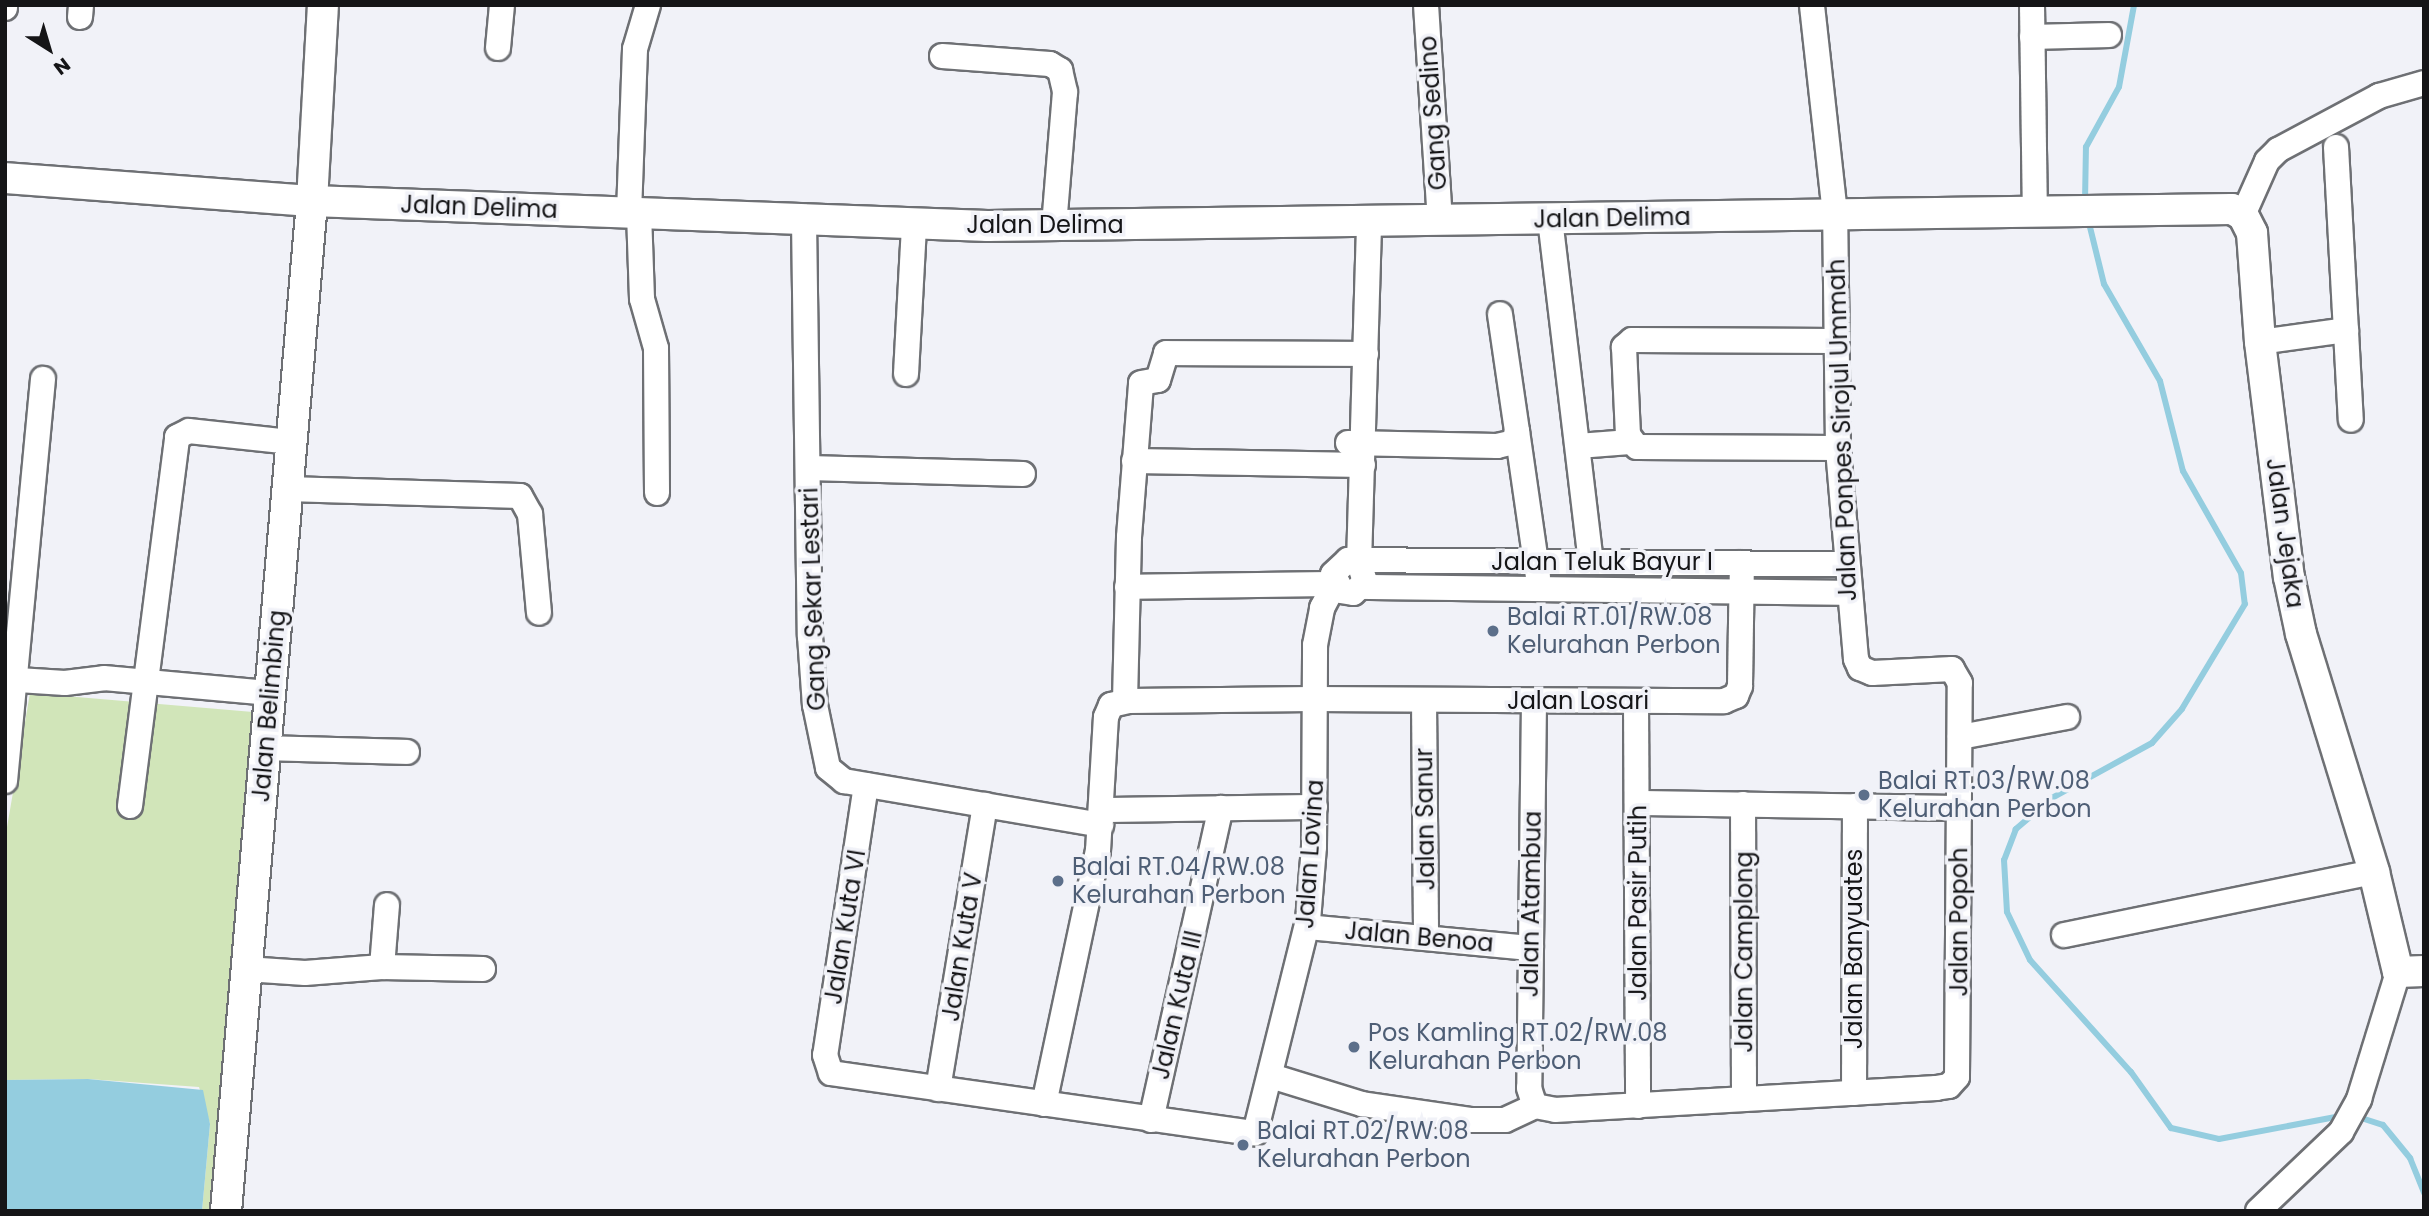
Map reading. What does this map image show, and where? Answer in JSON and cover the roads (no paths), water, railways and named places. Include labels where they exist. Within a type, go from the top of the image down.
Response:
[{"type":"street","name":"Jalan Belimbing","points":[[226,1211],[312,201],[323,5]]},
{"type":"street","points":[[498,48],[502,5]]},
{"type":"street","points":[[648,5],[635,49],[634,213],[642,299],[656,348],[657,493]]},
{"type":"street","name":"Gang Sedino","points":[[1426,5],[1440,220]]},
{"type":"street","name":"Jalan Ponpes Sirojul Ummah","points":[[1812,5],[1835,214],[1838,447],[1847,593],[1856,659],[1864,671],[1948,668],[1958,676]]},
{"type":"street","points":[[2032,5],[2035,211]]},
{"type":"street","points":[[2032,37],[2109,35]]},
{"type":"street","points":[[942,56],[1050,64],[1060,70],[1065,92],[1054,226]]},
{"type":"street","points":[[2243,215],[2267,161],[2278,150],[2379,96],[2424,83]]},
{"type":"street","points":[[2336,147],[2351,420]]},
{"type":"street","name":"Jalan Delima","points":[[5,178],[312,201],[914,224],[1054,226],[2223,209],[2243,215]]},
{"type":"street","name":"Jalan Jejaka","points":[[2243,215],[2252,233],[2260,342],[2293,600],[2374,872],[2411,971]]},
{"type":"street","points":[[1550,219],[1591,561]]},
{"type":"street","name":"Gang Sekar Lestari","points":[[804,220],[810,636],[820,740],[831,773],[844,781],[866,785]]},
{"type":"street","name":"Jalan Lovina","points":[[1151,1120],[1250,1134],[1259,1124],[1307,927],[1315,807],[1313,699],[1317,631],[1347,573],[1355,454],[1361,222]]},
{"type":"street","points":[[906,374],[914,224]]},
{"type":"street","points":[[1500,314],[1538,561],[1538,587]]},
{"type":"street","points":[[2260,342],[2346,330]]},
{"type":"street","points":[[1636,445],[1624,347],[1632,340],[1836,341]]},
{"type":"street","points":[[1044,1104],[1090,896],[1102,817],[1107,711],[1125,701],[1127,578],[1140,385],[1158,380],[1164,354],[1358,354]]},
{"type":"street","points":[[5,781],[19,673],[43,379]]},
{"type":"street","points":[[130,806],[177,437],[189,431],[291,442]]},
{"type":"street","points":[[1134,461],[1503,446],[1514,442],[1517,431]]},
{"type":"street","points":[[1577,446],[1838,447]]},
{"type":"street","name":"Gang Sekar Lestari","points":[[809,468],[1023,474]]},
{"type":"street","points":[[287,489],[520,496],[530,514],[539,613]]},
{"type":"street","name":"Jalan Teluk Bayur I","points":[[1347,573],[1538,561],[1845,564]]},
{"type":"street","points":[[1631,562],[1631,589]]},
{"type":"street","points":[[1741,563],[1741,591]]},
{"type":"street","points":[[1127,578],[1347,573]]},
{"type":"street","name":"Jalan Teluk Bayur I","points":[[1347,573],[1538,587],[1847,593]]},
{"type":"street","name":"Jalan Losari","points":[[1125,701],[1716,701],[1736,696],[1740,686],[1741,591]]},
{"type":"street","points":[[5,629],[19,673]]},
{"type":"street","points":[[19,673],[270,693]]},
{"type":"street","name":"Jalan Popoh","points":[[1854,1093],[1953,1083],[1958,1061],[1958,676]]},
{"type":"street","name":"Jalan Sanur","points":[[1423,700],[1426,938]]},
{"type":"street","name":"Jalan Atambua","points":[[1534,701],[1529,1088],[1535,1106]]},
{"type":"street","name":"Jalan Pasir Putih","points":[[1636,701],[1639,803],[1638,1106]]},
{"type":"street","points":[[1960,737],[2067,717]]},
{"type":"street","points":[[265,748],[407,752]]},
{"type":"street","points":[[866,785],[985,805],[1102,817],[1221,808],[1315,807]]},
{"type":"street","name":"Jalan Kuta VI","points":[[866,785],[827,1068],[838,1075],[938,1089]]},
{"type":"street","points":[[1639,803],[1960,808]]},
{"type":"street","name":"Jalan Camplong","points":[[1743,804],[1744,1099]]},
{"type":"street","name":"Jalan Kuta V","points":[[938,1089],[985,805]]},
{"type":"street","name":"Jalan Banyuates","points":[[1854,1093],[1855,806]]},
{"type":"street","name":"Jalan Kuta III","points":[[1151,1120],[1221,808]]},
{"type":"street","points":[[2064,935],[2374,872]]},
{"type":"street","points":[[382,967],[387,905]]},
{"type":"street","name":"Jalan Benoa","points":[[1307,927],[1531,948]]},
{"type":"street","points":[[246,970],[305,974],[382,967],[482,969]]},
{"type":"street","points":[[2258,1211],[2340,1132],[2359,1099],[2411,971]]},
{"type":"street","points":[[1271,1076],[1362,1104],[1472,1120],[1505,1120],[1535,1106],[1555,1110],[1854,1093]]},
{"type":"street","points":[[938,1089],[1151,1120]]},
{"type":"water","points":[[88,1079],[203,1090],[210,1124],[202,1211],[5,1211],[5,1080]]},
{"type":"waterway","points":[[2085,202],[2086,147],[2119,87],[2134,5]]},
{"type":"waterway","points":[[2088,219],[2104,284],[2160,381],[2183,471],[2241,573],[2245,604],[2182,709],[2152,743],[2052,798],[2016,829],[2004,860],[2007,912],[2030,960],[2131,1072],[2171,1128],[2219,1139],[2341,1116]]},
{"type":"waterway","points":[[2355,1116],[2383,1125],[2410,1158],[2424,1193]]},
{"type":"place","name":"Balai RT.01/RW.08 Kelurahan Perbon","points":[[1493,631]]},
{"type":"place","name":"Balai RT.03/RW.08 Kelurahan Perbon","points":[[1864,795]]},
{"type":"place","name":"Balai RT.04/RW.08 Kelurahan Perbon","points":[[1058,881]]},
{"type":"place","name":"Pos Kamling RT.02/RW.08 Kelurahan Perbon","points":[[1354,1047]]},
{"type":"place","name":"Balai RT.02/RW.08 Kelurahan Perbon","points":[[1243,1145]]}]
